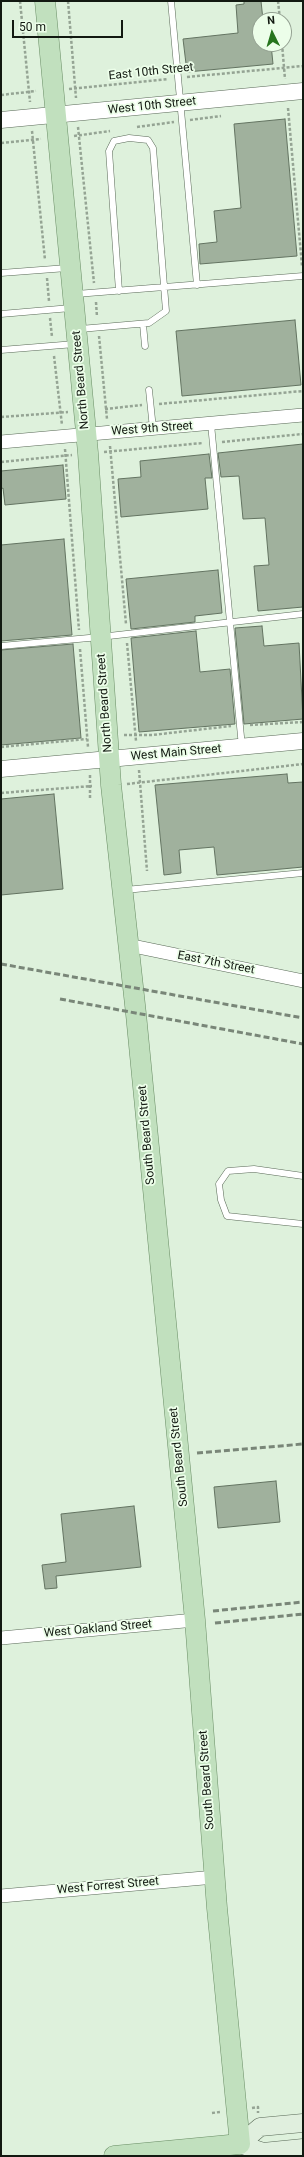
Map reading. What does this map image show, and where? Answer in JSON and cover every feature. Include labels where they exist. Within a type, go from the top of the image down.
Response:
[{"type":"main road","name":"North Beard Street","points":[[44,1],[87,443],[100,637],[109,736],[100,760]]},
{"type":"main road","name":"South Beard Street","points":[[100,760],[111,785],[128,945],[195,1620],[215,1877],[240,2150]]},
{"type":"main road","points":[[240,2150],[260,2127],[303,2123]]},
{"type":"main road","points":[[114,2156],[240,2150],[263,2152],[303,2148]]},
{"type":"street","name":"West 10th Street","points":[[1,120],[180,103],[287,100],[303,91]]},
{"type":"street","name":"West 9th Street","points":[[1,442],[64,436],[87,443],[153,429],[303,415]]},
{"type":"street","name":"West Main Street","points":[[1,769],[303,741]]},
{"type":"street","name":"East 7th Street","points":[[128,945],[303,981]]},
{"type":"street","name":"West Oakland Street","points":[[1,1638],[195,1620]]},
{"type":"street","name":"West Forrest Street","points":[[1,1896],[215,1877]]},
{"type":"lane","points":[[171,1],[197,285]]},
{"type":"lane","points":[[1,350],[53,346],[77,337],[149,323],[166,311],[153,148],[148,140],[129,138],[114,141],[109,152],[119,291]]},
{"type":"lane","points":[[1,273],[70,268]]},
{"type":"lane","points":[[1,314],[50,310],[73,301],[119,291],[303,276]]},
{"type":"lane","points":[[143,324],[145,346]]},
{"type":"lane","points":[[149,390],[153,429]]},
{"type":"lane","points":[[211,424],[242,746]]},
{"type":"lane","points":[[1,646],[100,637],[303,614]]},
{"type":"lane","points":[[122,890],[303,873]]},
{"type":"lane","points":[[303,1176],[254,1168],[228,1171],[219,1184],[221,1200],[227,1216],[303,1224]]},
{"type":"path","points":[[20,1],[59,413],[64,436],[66,456],[87,739],[100,760],[90,786],[90,798]]},
{"type":"path","points":[[278,1],[279,12]]},
{"type":"path","points":[[283,52],[303,276]]},
{"type":"path","name":"East 10th Street","points":[[1,95],[303,66]]},
{"type":"path","points":[[287,100],[296,107]]},
{"type":"path","points":[[280,108],[287,100]]},
{"type":"path","points":[[131,128],[228,115]]},
{"type":"path","points":[[1,143],[58,138],[116,130]]},
{"type":"path","points":[[1,462],[66,456],[87,443],[213,442],[303,434]]},
{"type":"path","points":[[1,747],[109,736],[152,735],[240,726],[303,722]]},
{"type":"path","points":[[1,793],[111,785],[303,764]]},
{"type":"building","points":[[244,1],[261,1],[262,12],[252,12],[252,52],[272,52],[273,64],[187,72],[183,39],[238,33],[236,5],[244,4]]},
{"type":"building","points":[[285,119],[297,256],[200,264],[199,244],[217,242],[214,211],[241,208],[234,124]]},
{"type":"building","points":[[295,320],[301,385],[182,396],[176,331]]},
{"type":"building","points":[[303,444],[303,607],[258,611],[254,566],[269,565],[265,518],[243,519],[239,476],[221,477],[218,453]]},
{"type":"building","points":[[209,454],[212,478],[205,478],[208,509],[121,517],[118,479],[141,477],[140,461]]},
{"type":"building","points":[[63,465],[66,499],[5,505],[3,488],[1,489],[1,471]]},
{"type":"building","points":[[64,539],[72,635],[1,641],[1,545]]},
{"type":"building","points":[[218,570],[222,613],[195,616],[195,622],[131,629],[126,579]]},
{"type":"building","points":[[262,626],[264,646],[299,643],[303,719],[244,724],[235,628]]},
{"type":"building","points":[[196,631],[200,672],[230,669],[235,724],[139,732],[131,638]]},
{"type":"building","points":[[73,644],[81,738],[1,745],[1,650]]},
{"type":"building","points":[[287,774],[288,783],[303,782],[303,867],[217,875],[214,847],[179,850],[181,873],[164,875],[155,785]]},
{"type":"building","points":[[54,794],[63,889],[1,895],[1,799]]},
{"type":"building","points":[[276,1481],[280,1522],[218,1528],[214,1487]]},
{"type":"building","points":[[134,1506],[141,1567],[56,1576],[57,1588],[45,1589],[42,1565],[66,1562],[61,1514]]},
{"type":"railway","points":[[1,964],[303,1018]]},
{"type":"railway","points":[[60,999],[303,1044]]},
{"type":"railway","points":[[197,1453],[303,1444]]},
{"type":"railway","points":[[213,1611],[303,1602]]},
{"type":"railway","points":[[215,1623],[303,1614]]}]
